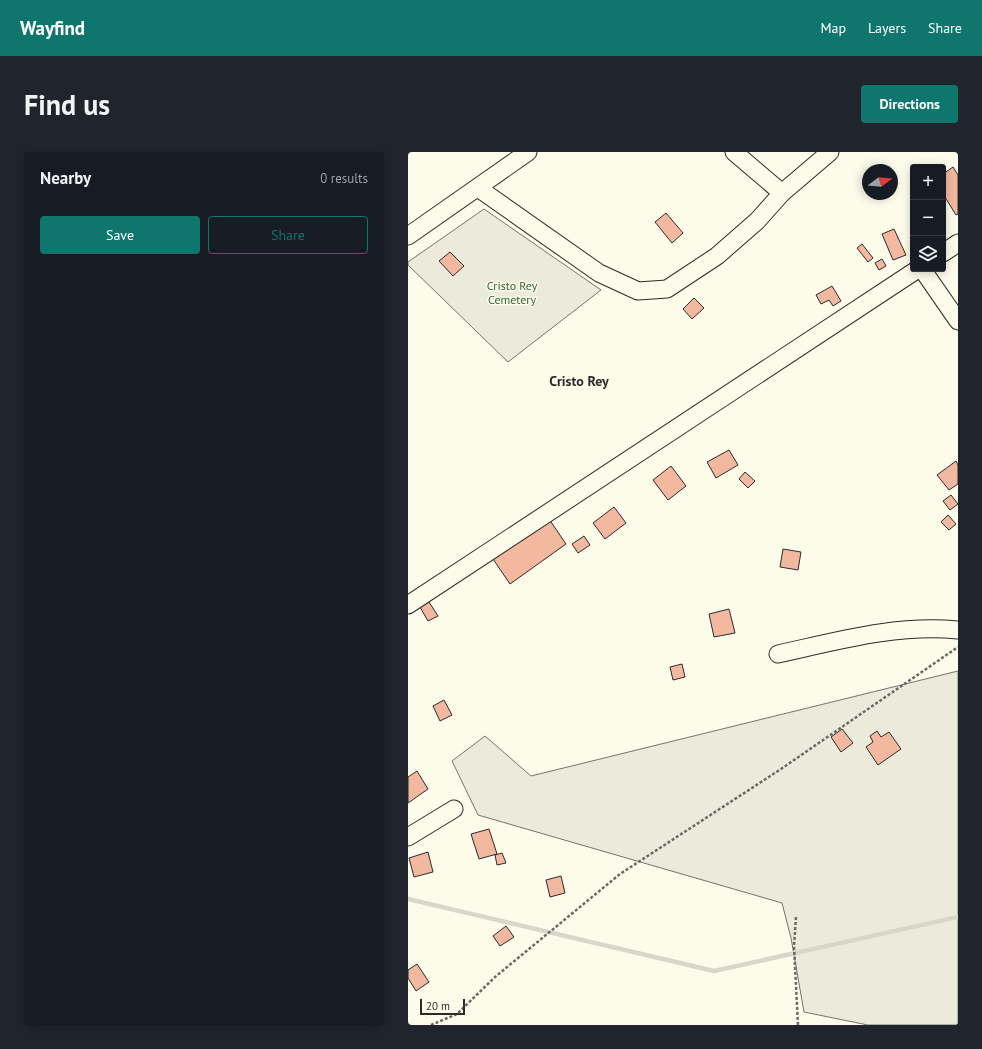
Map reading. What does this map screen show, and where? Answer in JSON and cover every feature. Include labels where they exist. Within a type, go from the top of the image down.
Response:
[{"type":"street","points":[[408,236],[528,152]]},
{"type":"street","points":[[734,152],[782,193]]},
{"type":"street","points":[[478,188],[599,273],[638,291],[667,289],[717,256],[757,221],[782,193],[830,152]]},
{"type":"street","points":[[946,251],[958,243]]},
{"type":"street","points":[[408,605],[913,272]]},
{"type":"street","points":[[924,272],[958,321]]},
{"type":"street","points":[[778,654],[861,635],[932,627],[958,630]]},
{"type":"street","points":[[408,836],[454,809]]},
{"type":"path","points":[[431,1025],[457,1014],[495,977],[620,874],[781,769],[958,647]]},
{"type":"path","points":[[796,917],[794,946],[798,1025]]},
{"type":"green space","name":"Cristo Rey Cemetery","points":[[484,209],[601,290],[508,362],[408,265],[408,262]]},
{"type":"green space","points":[[958,671],[958,1025],[868,1025],[804,1012],[791,938],[782,903],[478,815],[452,761],[485,736],[531,776]]},
{"type":"building","points":[[953,167],[958,175],[958,214],[956,215],[946,199],[946,172]]},
{"type":"building","points":[[666,213],[683,233],[672,243],[655,222]]},
{"type":"building","points":[[894,229],[906,255],[893,260],[882,234]]},
{"type":"building","points":[[862,244],[873,258],[868,262],[857,248]]},
{"type":"building","points":[[450,252],[464,266],[453,276],[439,261]]},
{"type":"building","points":[[882,259],[886,266],[879,270],[875,263]]},
{"type":"building","points":[[832,286],[841,301],[833,306],[829,300],[821,304],[816,295]]},
{"type":"building","points":[[694,298],[704,308],[692,319],[683,309]]},
{"type":"building","points":[[729,450],[738,465],[716,478],[707,462]]},
{"type":"building","points":[[956,461],[958,465],[958,484],[949,490],[937,475]]},
{"type":"building","points":[[671,466],[686,486],[668,500],[653,480]]},
{"type":"building","points":[[745,472],[755,481],[748,488],[739,479]]},
{"type":"building","points":[[951,495],[958,504],[950,510],[943,501]]},
{"type":"building","points":[[614,507],[626,523],[605,539],[593,523]]},
{"type":"building","points":[[948,515],[956,524],[949,530],[941,522]]},
{"type":"building","points":[[549,519],[566,544],[510,584],[493,559]]},
{"type":"building","points":[[584,536],[590,545],[578,553],[572,544]]},
{"type":"building","points":[[783,549],[801,552],[798,570],[780,567]]},
{"type":"building","points":[[429,602],[438,616],[428,621],[420,607]]},
{"type":"building","points":[[729,609],[735,633],[714,637],[709,614]]},
{"type":"building","points":[[682,664],[685,677],[673,680],[670,667]]},
{"type":"building","points":[[444,700],[452,715],[440,721],[433,706]]},
{"type":"building","points":[[842,729],[853,743],[841,752],[831,737]]},
{"type":"building","points":[[877,731],[881,737],[889,732],[901,749],[878,765],[866,747],[873,742],[870,736]]},
{"type":"building","points":[[417,771],[428,789],[408,803],[408,777]]},
{"type":"building","points":[[489,829],[497,854],[479,859],[471,834]]},
{"type":"building","points":[[428,852],[433,872],[414,877],[409,858]]},
{"type":"building","points":[[502,853],[506,863],[497,865],[495,855]]},
{"type":"building","points":[[561,876],[565,893],[550,897],[546,880]]},
{"type":"building","points":[[506,926],[514,937],[500,946],[493,936]]},
{"type":"building","points":[[417,964],[429,982],[416,991],[408,978],[408,970]]},
{"type":"waterway","points":[[408,899],[714,971],[958,917]]},
{"type":"district","name":"Cristo Rey","points":[[579,381]]}]
